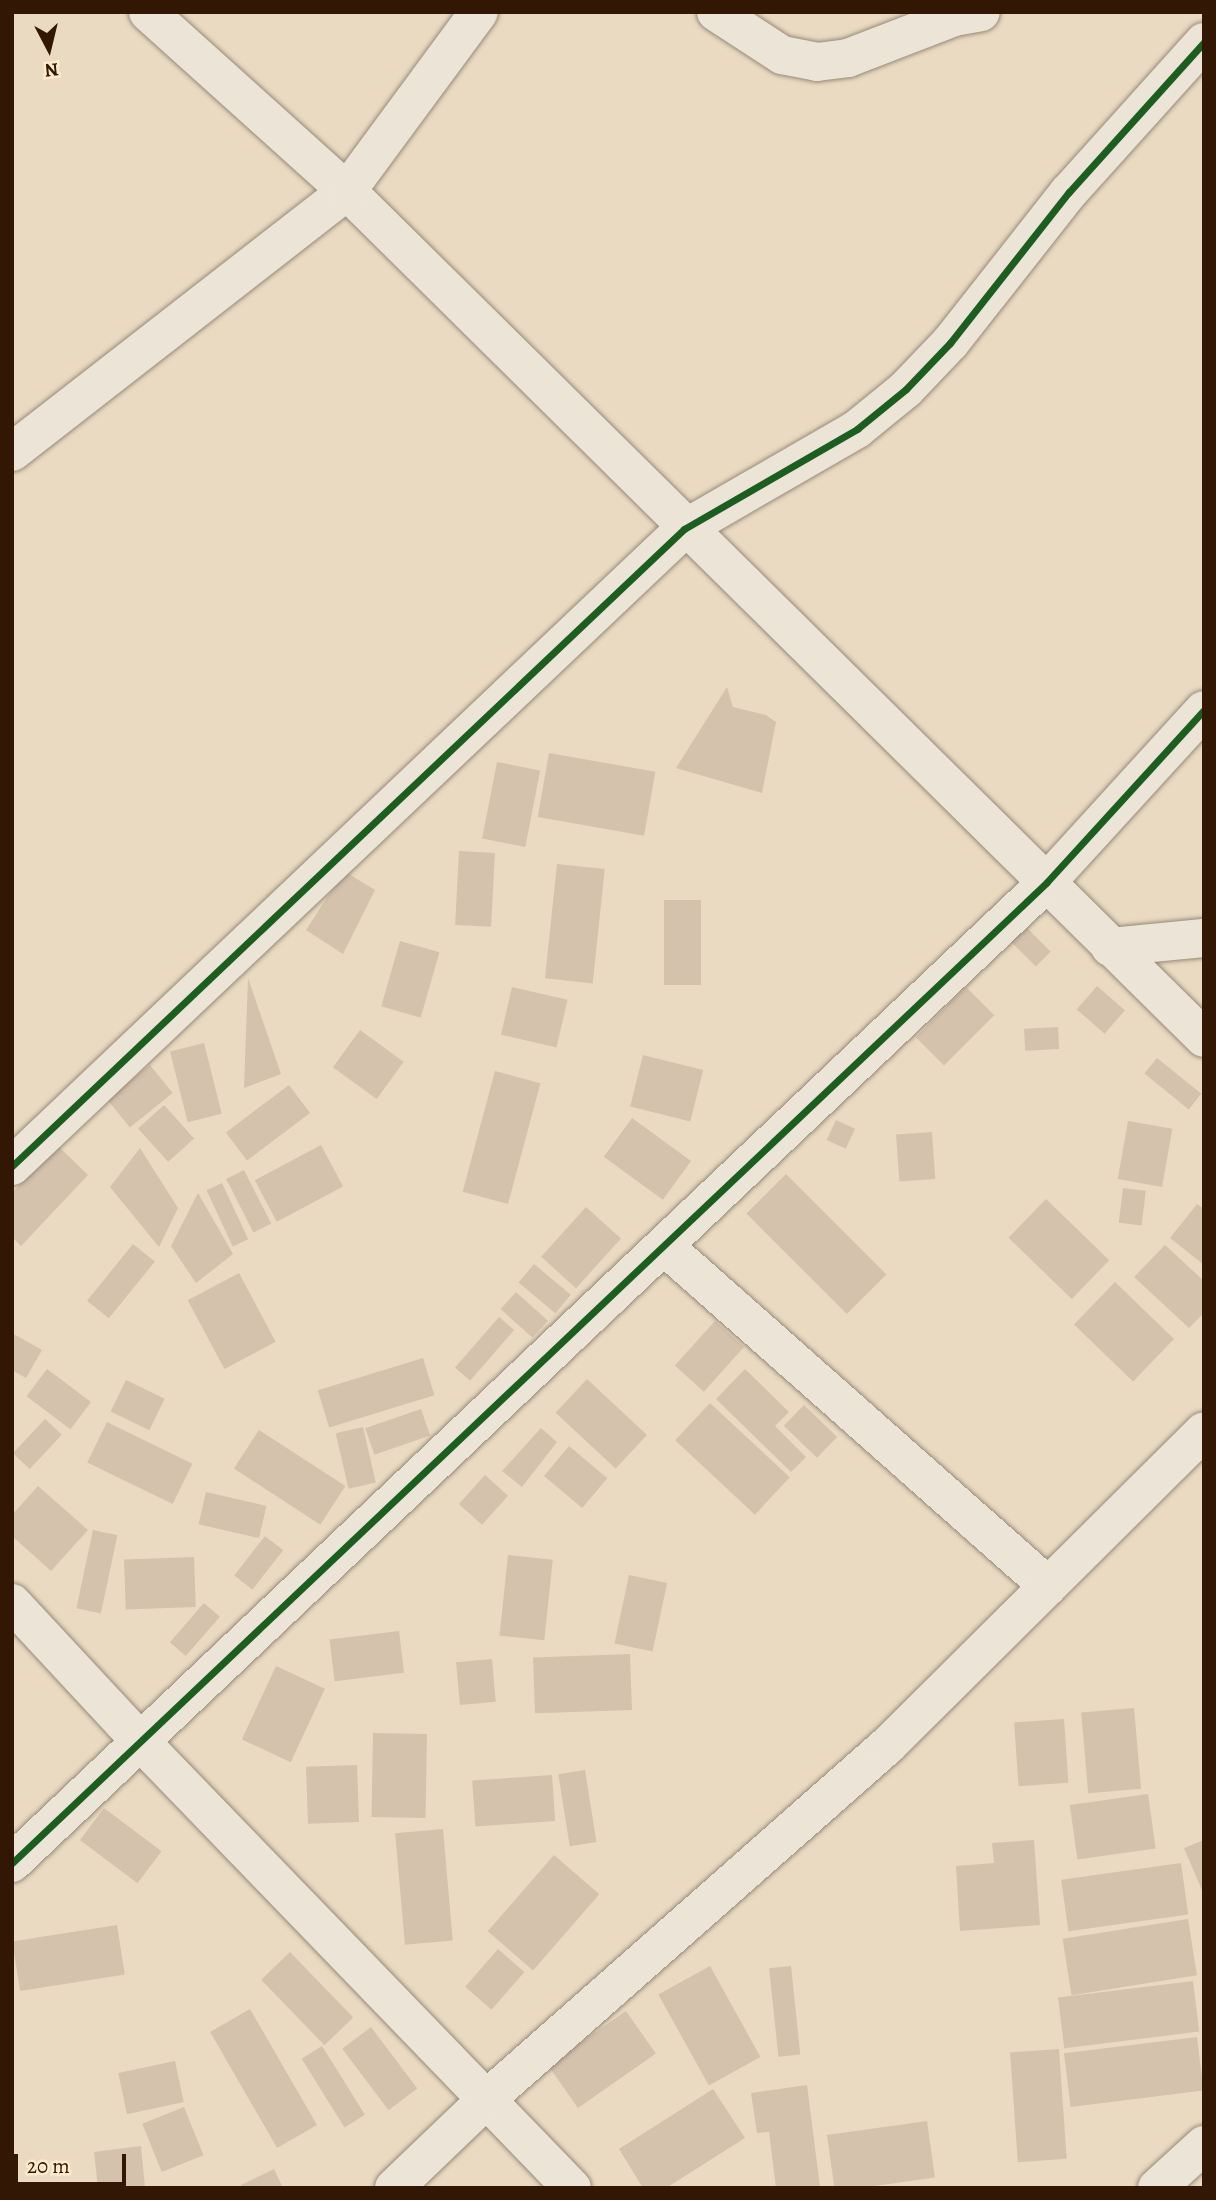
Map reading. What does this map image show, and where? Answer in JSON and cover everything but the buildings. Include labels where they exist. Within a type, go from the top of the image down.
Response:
[{"type":"street","points":[[148,12],[347,191],[684,530],[1204,1038]]},
{"type":"street","points":[[12,452],[347,191],[480,12]]},
{"type":"street","points":[[716,12],[782,55],[817,62],[848,58],[942,22],[981,12]]},
{"type":"street","points":[[12,1166],[684,530],[858,429],[906,389],[950,344],[1069,192],[1204,41]]},
{"type":"street","points":[[12,1863],[1046,883],[1204,710]]},
{"type":"street","points":[[1110,947],[1204,938]]},
{"type":"street","points":[[664,1246],[1048,1586]]},
{"type":"street","points":[[394,2188],[489,2097],[888,1745],[1204,1431]]},
{"type":"street","points":[[12,1603],[141,1742],[489,2097],[572,2188]]},
{"type":"street","points":[[1157,2188],[1204,2146]]},
{"type":"cycle path","points":[[12,1166],[684,529],[857,429],[906,389],[950,343],[1069,192],[1204,42]]},
{"type":"cycle path","points":[[12,1863],[1046,883],[1204,710]]}]
